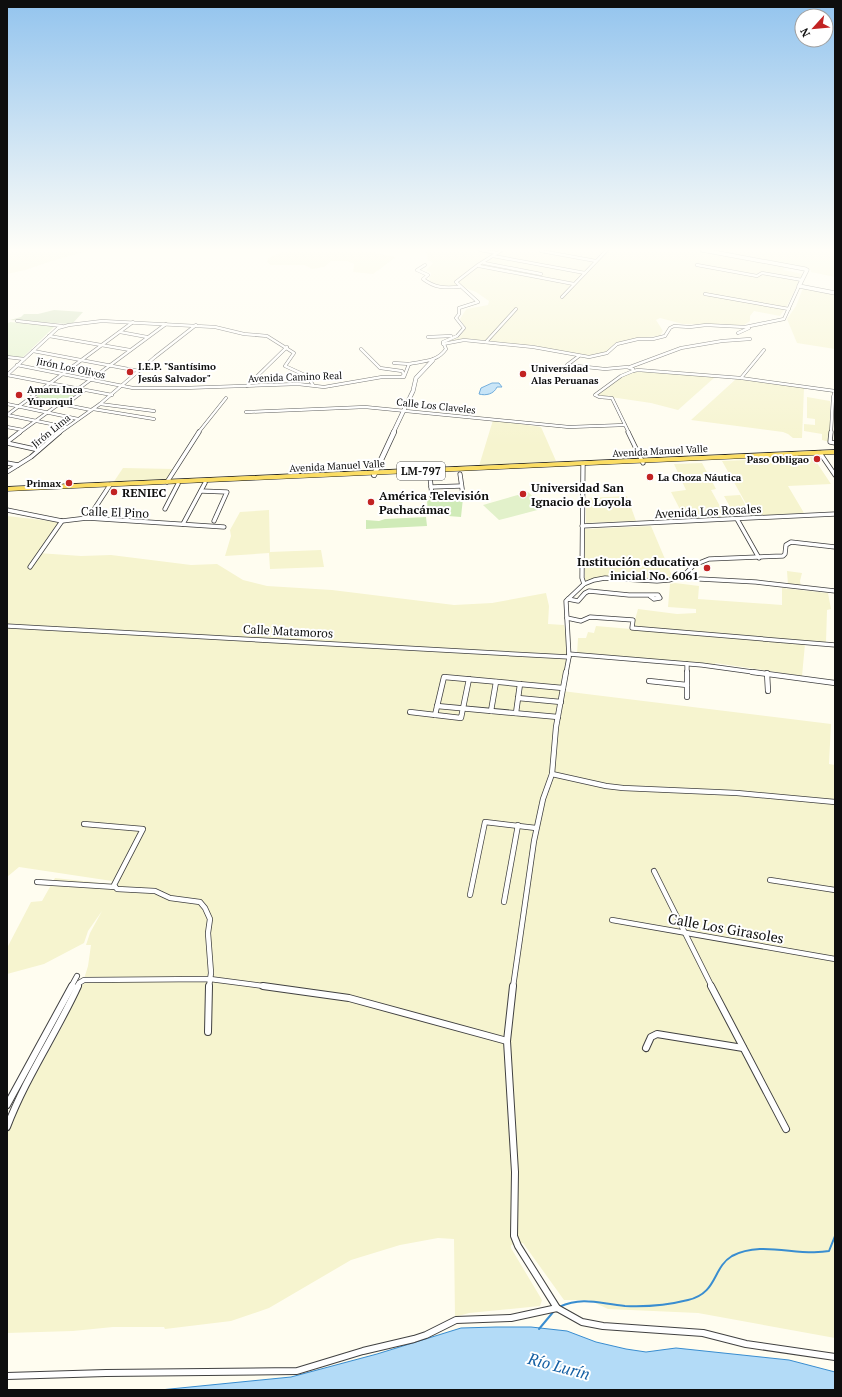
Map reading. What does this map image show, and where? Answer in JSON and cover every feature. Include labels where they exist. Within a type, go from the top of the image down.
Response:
[{"type":"main road","name":"Avenida Manuel Valle","points":[[109,486],[167,482],[835,453]]},
{"type":"main road","name":"Avenida Manuel Valle","points":[[7,490],[205,483],[374,474]]},
{"type":"street","points":[[443,344],[447,339],[456,336],[464,328],[456,318],[458,315]]},
{"type":"street","points":[[486,342],[510,315]]},
{"type":"street","points":[[738,333],[784,319],[786,315]]},
{"type":"street","points":[[17,321],[65,326]]},
{"type":"street","points":[[7,375],[58,328],[102,321],[134,322],[215,327],[244,334],[267,336],[294,353],[285,366],[302,372],[307,376],[312,385]]},
{"type":"street","points":[[7,415],[134,322]]},
{"type":"street","points":[[78,389],[147,337],[167,324]]},
{"type":"street","name":"Jirón Lima","points":[[7,472],[39,450],[66,427],[112,395],[196,325]]},
{"type":"street","points":[[443,344],[459,341],[486,342],[532,347],[589,357],[612,351],[617,344],[638,339],[660,338],[665,336],[670,328],[674,326],[690,327],[706,325],[731,328],[757,326]]},
{"type":"street","points":[[120,332],[147,337]]},
{"type":"street","points":[[49,336],[130,350]]},
{"type":"street","points":[[428,337],[456,336]]},
{"type":"street","points":[[579,356],[567,365],[593,369],[630,367],[681,348],[722,341],[750,339]]},
{"type":"street","points":[[394,363],[410,364],[442,357],[446,350],[443,344]]},
{"type":"street","points":[[247,387],[287,348]]},
{"type":"street","points":[[361,349],[380,368],[402,371],[404,374],[401,377]]},
{"type":"street","points":[[741,378],[764,350]]},
{"type":"street","points":[[33,351],[139,371]]},
{"type":"street","points":[[7,357],[24,359]]},
{"type":"street","points":[[374,474],[413,391],[416,378],[433,360]]},
{"type":"street","points":[[401,377],[406,375],[406,366],[410,364]]},
{"type":"street","name":"Jirón Los Olivos","points":[[18,365],[121,386]]},
{"type":"street","points":[[630,367],[633,371]]},
{"type":"street","points":[[643,462],[612,398],[599,397],[595,395],[621,376],[638,370],[741,378],[835,391],[830,442],[835,443]]},
{"type":"street","points":[[7,375],[112,395]]},
{"type":"street","name":"Avenida Camino Real","points":[[121,386],[176,388],[312,385],[328,386],[382,377],[401,377]]},
{"type":"street","points":[[65,405],[85,390]]},
{"type":"street","points":[[31,398],[92,410],[154,419]]},
{"type":"street","points":[[167,482],[202,429],[226,398]]},
{"type":"street","points":[[7,404],[78,419]]},
{"type":"street","points":[[7,442],[59,404]]},
{"type":"street","points":[[100,404],[154,411]]},
{"type":"street","name":"Calle Los Claveles","points":[[246,412],[349,406],[404,410],[561,427],[624,425]]},
{"type":"street","points":[[7,415],[66,427]]},
{"type":"street","points":[[7,426],[23,430]]},
{"type":"street","points":[[7,442],[39,450]]},
{"type":"street","points":[[821,454],[835,475]]},
{"type":"street","points":[[7,463],[18,465]]},
{"type":"street","points":[[583,465],[582,578],[584,584]]},
{"type":"street","points":[[460,474],[463,494]]},
{"type":"street","points":[[430,477],[432,496]]},
{"type":"street","points":[[184,524],[205,483]]},
{"type":"street","points":[[165,509],[178,484]]},
{"type":"street","points":[[91,514],[109,486]]},
{"type":"street","points":[[431,487],[461,486]]},
{"type":"street","points":[[201,491],[227,492],[214,521]]},
{"type":"street","name":"Calle El Pino","points":[[7,510],[62,521],[87,518],[224,527]]},
{"type":"street","name":"Avenida Los Rosales","points":[[582,526],[835,514]]},
{"type":"street","points":[[737,519],[759,558]]},
{"type":"street","points":[[30,567],[62,521]]},
{"type":"street","points":[[835,547],[791,542],[786,545],[785,554],[783,556],[705,559],[694,565],[680,577],[646,582],[605,578],[598,579],[584,584],[566,601],[569,656],[558,717],[552,774],[543,799],[536,828],[507,1041],[514,1166],[514,1236],[518,1246],[557,1308],[582,1322],[603,1326],[703,1333],[746,1344],[808,1352],[835,1358]]},
{"type":"street","points":[[700,579],[756,582],[835,591]]},
{"type":"street","points":[[568,599],[578,601],[585,593],[589,591],[650,596]]},
{"type":"street","points":[[567,618],[581,621],[590,617],[633,620],[632,628],[835,645]]},
{"type":"street","name":"Calle Matamoros","points":[[7,626],[569,656],[687,664],[767,673],[835,683]]},
{"type":"street","points":[[687,664],[687,697]]},
{"type":"street","points":[[767,673],[768,691]]},
{"type":"street","points":[[435,715],[444,677],[563,688]]},
{"type":"street","points":[[410,712],[461,718],[469,679]]},
{"type":"street","points":[[649,681],[687,685]]},
{"type":"street","points":[[491,711],[496,682]]},
{"type":"street","points":[[516,713],[520,684]]},
{"type":"street","points":[[518,698],[561,702]]},
{"type":"street","points":[[437,706],[558,717]]},
{"type":"street","points":[[552,774],[606,786],[623,788],[737,794],[835,802]]},
{"type":"street","points":[[470,895],[485,822],[536,828]]},
{"type":"street","points":[[84,824],[143,829],[115,887]]},
{"type":"street","points":[[504,902],[518,826]]},
{"type":"street","points":[[654,871],[743,1048],[786,1129]]},
{"type":"street","points":[[770,880],[835,890]]},
{"type":"street","points":[[37,882],[155,891],[170,898],[200,902],[210,919],[208,933],[210,949],[208,1032]]},
{"type":"street","name":"Calle Los Girasoles","points":[[612,920],[835,959]]},
{"type":"street","points":[[7,1105],[77,976]]},
{"type":"street","points":[[7,1127],[15,1106],[38,1059],[62,1020],[81,981],[210,979],[278,987],[345,997],[507,1041]]},
{"type":"street","points":[[646,1048],[653,1034],[658,1034],[743,1048]]},
{"type":"street","points":[[7,1376],[106,1373],[297,1371],[363,1351],[420,1337],[456,1320],[511,1318],[557,1308]]},
{"type":"shaded area","points":[[462,315],[751,315],[750,321],[744,325],[683,324],[660,318],[656,320],[663,331],[660,336],[637,338],[616,343],[606,352],[583,356],[532,345],[514,345],[475,340],[446,342],[459,337],[466,328],[460,319]]},
{"type":"shaded area","points":[[790,315],[835,315],[835,349],[797,343],[787,319]]},
{"type":"shaded area","points":[[635,371],[715,377],[678,410],[651,403],[597,395],[622,377]]},
{"type":"shaded area","points":[[736,379],[804,388],[802,438],[793,438],[783,432],[691,420]]},
{"type":"shaded area","points":[[807,397],[830,401],[830,442],[822,440],[822,434],[804,431],[804,424],[815,425],[815,419],[807,418]]},
{"type":"shaded area","points":[[493,420],[541,427],[556,461],[479,466]]},
{"type":"shaded area","points":[[813,457],[831,484],[788,486],[804,513],[753,516],[722,461]]},
{"type":"shaded area","points":[[702,463],[716,489],[711,490],[726,517],[685,519],[671,492],[686,490],[674,464]]},
{"type":"shaded area","points":[[123,468],[175,469],[167,480],[113,483]]},
{"type":"shaded area","points":[[740,495],[750,513],[734,514],[724,496]]},
{"type":"shaded area","points":[[627,496],[636,521],[586,523],[586,498]]},
{"type":"shaded area","points":[[269,510],[270,552],[321,550],[324,567],[270,569],[269,553],[225,556],[231,536],[230,530],[240,512]]},
{"type":"shaded area","points":[[7,516],[59,522],[38,553],[81,556],[111,555],[191,565],[217,564],[243,580],[267,586],[332,590],[454,605],[492,603],[546,593],[549,606],[548,624],[564,625],[567,640],[568,653],[562,691],[831,724],[829,764],[835,765],[835,1338],[698,1313],[608,1309],[589,1300],[564,1300],[523,1243],[511,1245],[511,1248],[542,1300],[540,1306],[469,1313],[455,1317],[454,1239],[438,1238],[400,1245],[351,1260],[269,1308],[231,1321],[165,1329],[164,1327],[113,1327],[73,1331],[7,1333],[7,1134],[17,1108],[63,1025],[80,986],[84,984],[91,945],[86,945],[90,933],[102,911],[88,931],[84,943],[44,964],[7,974],[7,948],[31,902],[42,901],[55,878],[111,884],[112,881],[19,867],[7,877]]},
{"type":"shaded area","points":[[651,526],[673,578],[654,580],[603,577],[585,581],[585,529]]},
{"type":"shaded area","points":[[787,571],[802,573],[800,581],[801,587],[788,585]]},
{"type":"shaded area","points":[[675,583],[699,586],[698,599],[782,605],[782,588],[828,593],[831,609],[827,610],[826,643],[633,627],[638,609],[677,614],[696,613],[696,609],[668,607],[670,584]]},
{"type":"shaded area","points":[[596,626],[805,644],[802,676],[715,663],[715,665],[577,654],[578,638],[586,638],[588,632],[594,633]]},
{"type":"green space","points":[[23,315],[80,315],[72,324],[10,320]]},
{"type":"green space","points":[[10,322],[54,327],[23,357],[7,357],[7,324]]},
{"type":"green space","points":[[49,386],[79,392],[64,402],[37,397],[37,395]]},
{"type":"green space","points":[[528,492],[545,508],[499,520],[483,505]]},
{"type":"green space","points":[[463,498],[461,517],[448,516],[448,514],[428,514],[427,500]]},
{"type":"green space","points":[[426,517],[427,526],[366,529],[366,520],[379,521],[385,519]]},
{"type":"water","points":[[492,383],[499,383],[502,387],[497,387],[490,394],[479,394],[481,388]]},
{"type":"water","name":"Río Lurín","points":[[531,1327],[567,1331],[596,1342],[646,1352],[676,1348],[789,1360],[835,1372],[835,1390],[160,1390],[291,1377],[377,1354],[461,1328]]},
{"type":"waterway","points":[[559,1307],[584,1301],[625,1306],[640,1306],[688,1300],[698,1297],[705,1292],[721,1267],[732,1256],[744,1251],[755,1249],[805,1252],[829,1251],[835,1236]]},
{"type":"waterway","points":[[539,1329],[554,1311]]},
{"type":"place","name":"I.E.P. \"Santísimo Jesús Salvador\"","points":[[130,372]]},
{"type":"place","name":"Universidad Alas Peruanas","points":[[523,374]]},
{"type":"place","name":"Amaru Inca Yupanqui","points":[[19,395]]},
{"type":"place","name":"Paso Obligao","points":[[817,459]]},
{"type":"place","name":"La Choza Náutica","points":[[650,477]]},
{"type":"place","name":"Primax","points":[[69,483]]},
{"type":"place","name":"RENIEC","points":[[114,492]]},
{"type":"place","name":"Universidad San Ignacio de Loyola","points":[[523,494]]},
{"type":"place","name":"América Televisión Pachacámac","points":[[371,502]]},
{"type":"place","name":"Institución educativa inicial No. 6061","points":[[707,568]]}]
